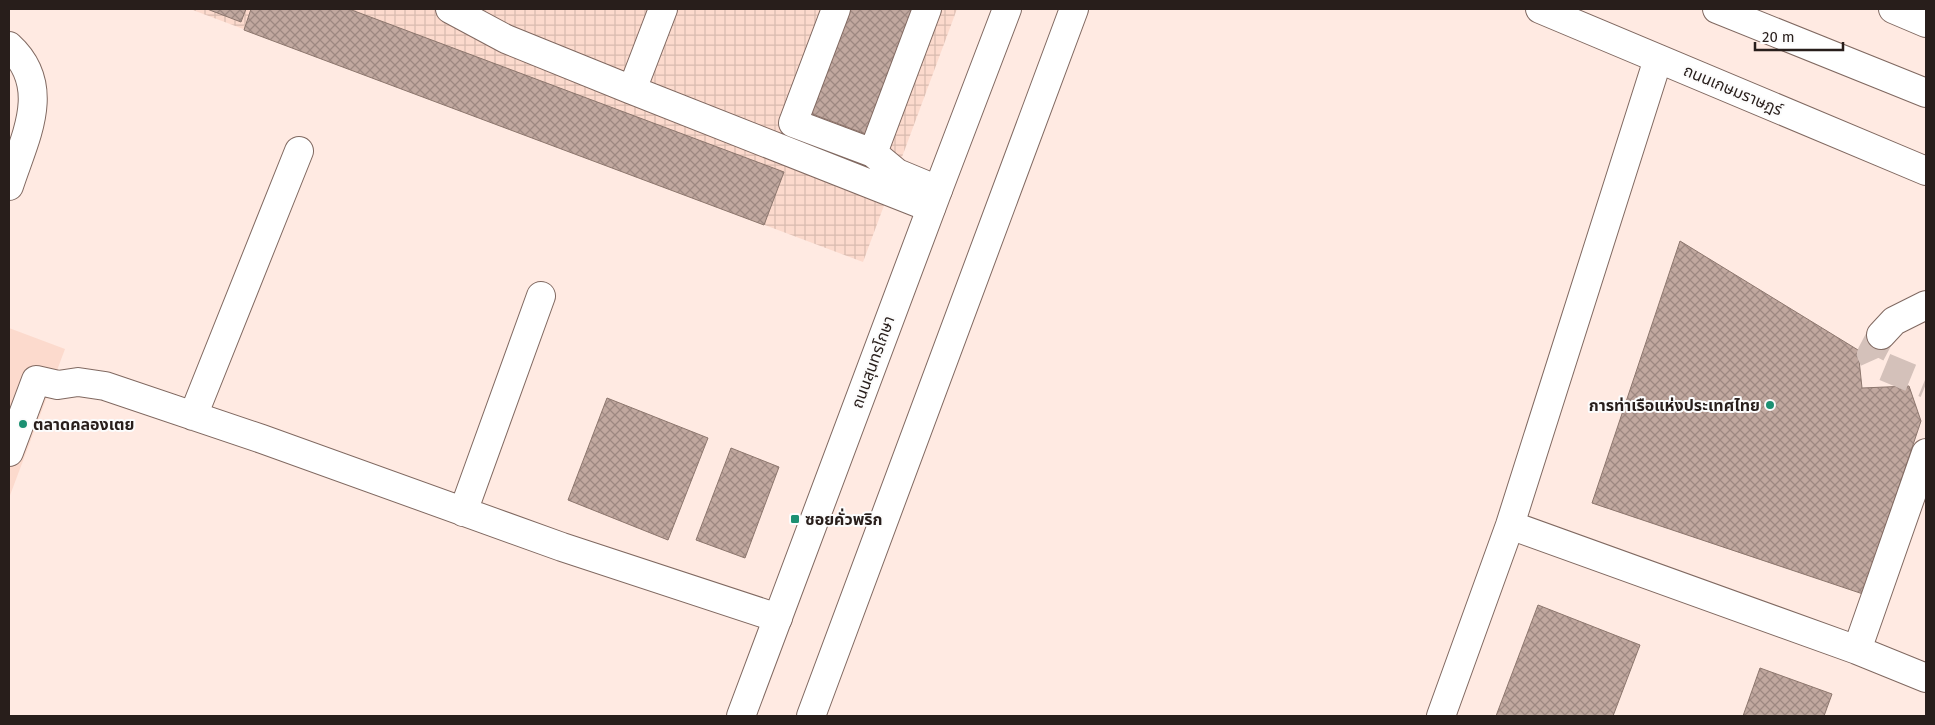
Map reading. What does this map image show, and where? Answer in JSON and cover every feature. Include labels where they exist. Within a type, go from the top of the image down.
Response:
[{"type":"main road","points":[[450,9],[506,39],[632,90],[934,199]]},
{"type":"main road","points":[[632,90],[662,9]]},
{"type":"main road","points":[[836,9],[794,123],[873,153],[897,173],[934,199]]},
{"type":"main road","points":[[873,153],[926,9]]},
{"type":"main road","name":"ถนนสุนทรโกษา","points":[[742,716],[934,199],[1007,9]]},
{"type":"main road","points":[[811,716],[1074,9]]},
{"type":"main road","name":"ถนนเกษมราษฎร์","points":[[1540,9],[1926,171]]},
{"type":"main road","points":[[1717,9],[1926,93]]},
{"type":"main road","points":[[1893,9],[1926,24]]},
{"type":"main road","points":[[9,46],[26,69],[34,91],[33,112],[9,186]]},
{"type":"main road","points":[[1440,716],[1510,525],[1658,58]]},
{"type":"main road","points":[[193,416],[299,151]]},
{"type":"main road","points":[[463,512],[541,296]]},
{"type":"main road","points":[[1880,335],[1894,321],[1926,305]]},
{"type":"main road","points":[[9,452],[36,380],[58,385],[78,382],[104,386],[562,547],[778,618]]},
{"type":"main road","points":[[1856,650],[1926,453]]},
{"type":"main road","points":[[1510,525],[1856,650],[1926,678]]},
{"type":"shaded area","points":[[190,9],[957,9],[863,262]]},
{"type":"shaded area","name":"ตลาดคลองเตย","points":[[9,328],[65,349],[9,498]]},
{"type":"building","points":[[207,9],[246,9],[241,22]]},
{"type":"building","points":[[251,9],[349,9],[784,172],[764,225],[244,30]]},
{"type":"building","points":[[845,9],[918,9],[871,136],[807,112]]},
{"type":"building","name":"การท่าเรือแห่งประเทศไทย","points":[[1680,241],[1858,350],[1862,388],[1909,386],[1921,421],[1863,594],[1592,503]]},
{"type":"building","points":[[607,398],[708,438],[668,540],[568,500]]},
{"type":"building","points":[[731,448],[779,467],[745,558],[696,540]]},
{"type":"building","points":[[1538,605],[1640,645],[1613,716],[1496,716]]},
{"type":"building","points":[[1760,668],[1832,694],[1824,716],[1743,716]]},
{"type":"tunnel","points":[[1881,335],[1871,354],[1875,363],[1926,384]]},
{"type":"place","name":"การท่าเรือแห่งประเทศไทย","points":[[1770,405]]},
{"type":"place","name":"ตลาดคลองเตย","points":[[23,424]]},
{"type":"place","name":"ซอยคั่วพริก","points":[[795,519]]}]
